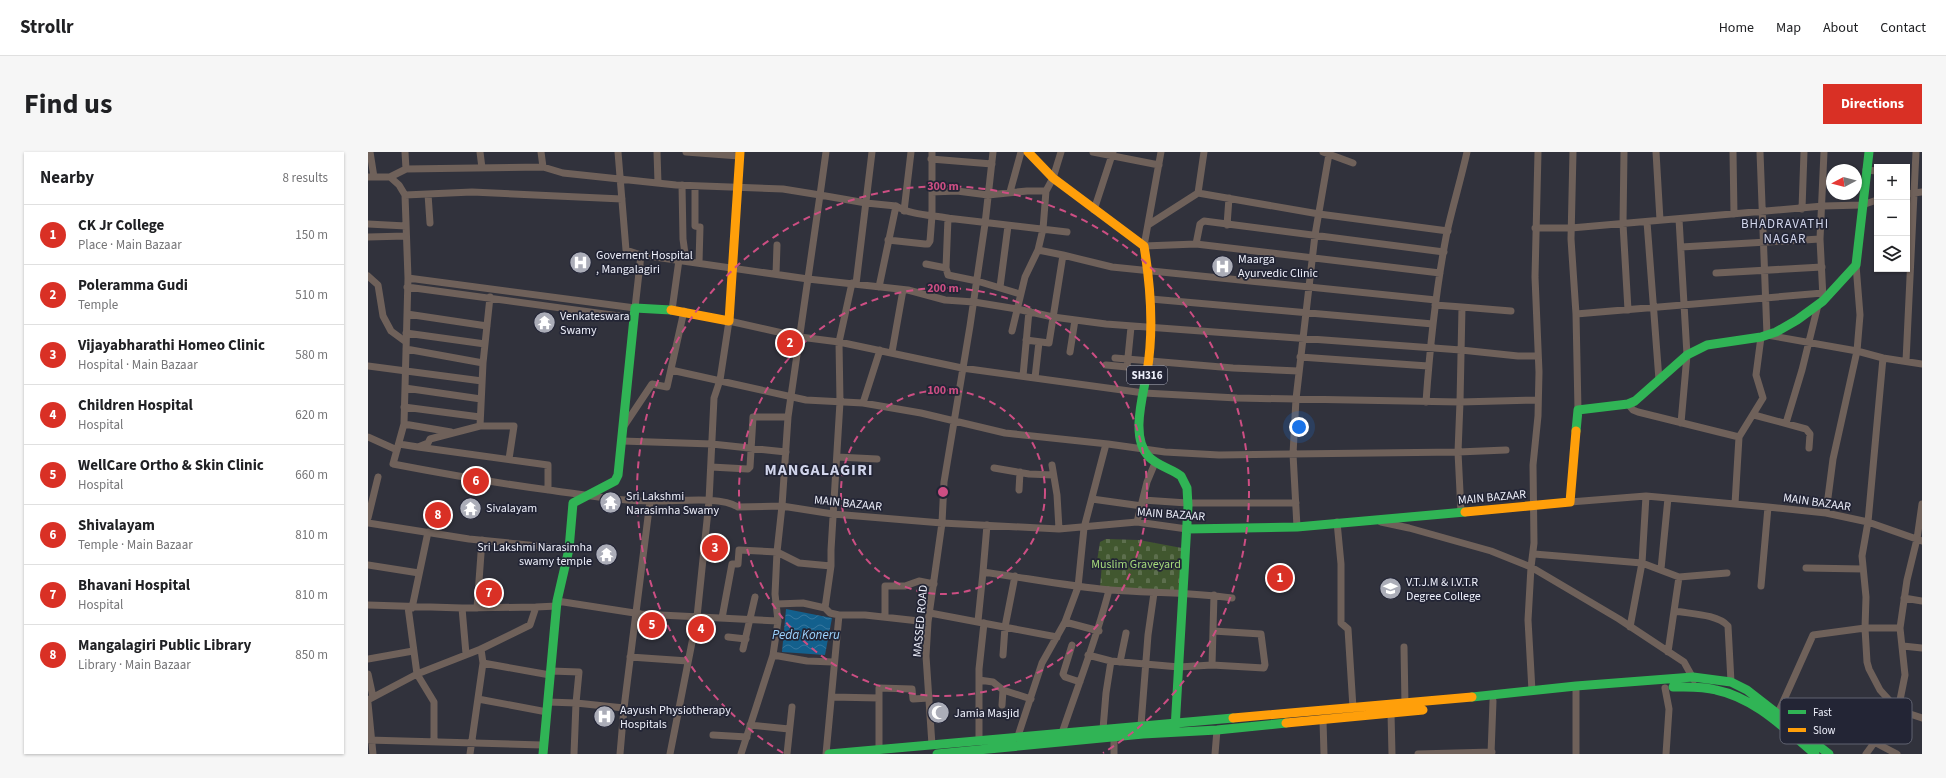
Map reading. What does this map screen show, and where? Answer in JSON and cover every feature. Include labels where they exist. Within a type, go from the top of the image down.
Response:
[{"type":"main road","points":[[1028,152],[1053,178],[1144,246]]},
{"type":"main road","points":[[1570,502],[1578,410],[1628,404],[1635,401],[1687,356],[1707,345],[1764,336],[1797,320],[1856,265],[1869,152]]},
{"type":"main road","points":[[543,750],[557,603],[569,549],[573,503],[617,478],[635,308],[684,311],[729,321],[731,267],[739,154]]},
{"type":"main road","name":"SH316","points":[[1144,246],[1149,271],[1152,329],[1140,437],[1149,458],[1183,479],[1185,483],[1187,503],[1188,529],[1175,732]]},
{"type":"main road","name":"MAIN BAZAAR","points":[[1188,529],[1296,527],[1337,522],[1375,521],[1570,502]]},
{"type":"main road","points":[[829,754],[1103,730],[1175,722],[1353,708],[1405,708],[1493,702],[1577,690],[1694,682],[1731,682],[1753,695],[1778,713]]},
{"type":"main road","points":[[936,754],[1005,751],[1016,747],[1114,737],[1217,730],[1391,713],[1405,708],[1532,691],[1665,688],[1694,682],[1727,691],[1739,697],[1780,726]]},
{"type":"main road","points":[[1005,738],[1005,751]]},
{"type":"main road","points":[[1803,744],[1815,754]]},
{"type":"main road","points":[[1817,744],[1829,754]]},
{"type":"street","points":[[370,152],[371,177],[390,177],[406,169],[543,167],[563,173],[658,183],[737,189],[783,189],[866,203],[896,206],[904,211],[932,216],[985,224],[1067,232]]},
{"type":"street","points":[[405,152],[406,169]]},
{"type":"street","points":[[480,152],[482,168]]},
{"type":"street","points":[[541,152],[543,167]]},
{"type":"street","points":[[618,152],[626,250],[641,255],[808,279],[903,290],[945,300],[974,302],[1053,317],[1131,327],[1429,349],[1461,350],[1518,356],[1538,356]]},
{"type":"street","points":[[657,152],[658,183]]},
{"type":"street","points":[[686,152],[739,154]]},
{"type":"street","points":[[741,754],[772,655],[778,621],[775,594],[777,552],[782,506],[788,417],[826,152]]},
{"type":"street","points":[[825,608],[831,566],[840,402],[839,342],[854,284],[872,152]]},
{"type":"street","points":[[904,211],[911,152]]},
{"type":"street","name":"MASSED ROAD","points":[[932,744],[926,656],[928,622],[942,524],[944,482],[974,302],[993,152]]},
{"type":"street","points":[[1010,192],[1021,152]]},
{"type":"street","points":[[1012,331],[1025,277],[1038,250],[1043,229],[1046,191],[1053,178],[1061,152]]},
{"type":"street","points":[[1093,152],[1133,155],[1159,165]]},
{"type":"street","points":[[1161,152],[1144,246],[1196,244],[1440,273]]},
{"type":"street","points":[[1198,193],[1204,152]]},
{"type":"street","points":[[1426,402],[1429,349],[1440,273],[1448,231],[1467,152]]},
{"type":"street","points":[[1532,691],[1528,620],[1531,567],[1534,554],[1533,466],[1538,400],[1535,228],[1538,152]]},
{"type":"street","points":[[1573,152],[1571,228],[1576,314],[1578,410]]},
{"type":"street","points":[[1624,152],[1623,224],[1628,310]]},
{"type":"street","points":[[1656,152],[1660,220]]},
{"type":"street","points":[[1733,152],[1734,214]]},
{"type":"street","points":[[1735,504],[1739,437],[1754,415],[1763,398],[1756,375],[1764,336],[1765,299],[1760,152]]},
{"type":"street","points":[[1802,209],[1804,152]]},
{"type":"street","points":[[1786,423],[1821,299],[1822,267],[1820,239],[1823,206],[1824,152]]},
{"type":"street","points":[[1910,173],[1916,152]]},
{"type":"street","points":[[1296,527],[1293,454],[1298,371],[1326,153],[1353,163]]},
{"type":"street","points":[[888,240],[928,244],[932,216],[931,154],[992,164]]},
{"type":"street","points":[[1094,210],[1112,154]]},
{"type":"street","points":[[1866,170],[1874,171]]},
{"type":"street","points":[[390,177],[400,185],[405,195],[408,278],[404,424],[398,447]]},
{"type":"street","points":[[672,310],[683,261],[682,185]]},
{"type":"street","points":[[695,186],[694,226],[700,227],[699,263]]},
{"type":"street","points":[[932,192],[957,191],[988,195],[1027,190],[1046,191]]},
{"type":"street","points":[[405,195],[472,192],[622,199]]},
{"type":"street","points":[[1910,193],[1922,192]]},
{"type":"street","points":[[1148,225],[1198,193],[1319,214],[1448,231]]},
{"type":"street","points":[[428,194],[430,223]]},
{"type":"street","points":[[1227,225],[1230,198]]},
{"type":"street","points":[[1906,361],[1910,200]]},
{"type":"street","points":[[1535,228],[1571,228],[1823,206],[1862,205],[1874,201]]},
{"type":"street","points":[[879,287],[896,206]]},
{"type":"street","points":[[948,218],[946,268],[948,275],[1000,287],[1020,294]]},
{"type":"street","points":[[1679,218],[1687,356],[1681,423]]},
{"type":"street","points":[[1196,244],[1201,221],[1444,252]]},
{"type":"street","points":[[1648,222],[1659,380]]},
{"type":"street","points":[[368,224],[406,226]]},
{"type":"street","points":[[1000,287],[1008,226]]},
{"type":"street","points":[[368,237],[406,236]]},
{"type":"street","points":[[1681,247],[1820,239]]},
{"type":"street","points":[[776,274],[777,245]]},
{"type":"street","points":[[1038,250],[1112,267],[1308,287],[1462,307],[1511,311]]},
{"type":"street","points":[[408,278],[635,308],[641,255]]},
{"type":"street","points":[[1026,340],[1049,343],[1063,255]]},
{"type":"street","points":[[926,264],[946,268]]},
{"type":"street","points":[[1826,513],[1833,459],[1857,351],[1860,314],[1856,265]]},
{"type":"street","points":[[1716,273],[1822,267]]},
{"type":"street","points":[[368,276],[378,285],[383,316],[391,330],[406,346],[483,363]]},
{"type":"street","points":[[408,287],[490,297],[634,318]]},
{"type":"street","points":[[892,352],[903,290]]},
{"type":"street","points":[[480,426],[483,363],[490,297]]},
{"type":"street","points":[[546,306],[548,297]]},
{"type":"street","points":[[1151,299],[1305,314],[1433,324]]},
{"type":"street","points":[[1576,314],[1765,299],[1821,299]]},
{"type":"street","points":[[1461,512],[1458,452],[1462,307]]},
{"type":"street","points":[[623,426],[652,384],[667,387],[684,311]]},
{"type":"street","points":[[1022,376],[1029,312]]},
{"type":"street","points":[[407,314],[487,326]]},
{"type":"street","points":[[1070,352],[1075,320]]},
{"type":"street","points":[[670,754],[697,617],[709,501],[714,398],[720,380],[729,321],[800,337],[839,342],[892,352],[962,368],[1144,393],[1426,402],[1538,400]]},
{"type":"street","points":[[1106,365],[1127,367],[1131,327]]},
{"type":"street","points":[[406,333],[485,344]]},
{"type":"street","points":[[1764,336],[1809,342],[1857,351],[1883,358],[1922,364]]},
{"type":"street","points":[[1036,378],[1039,342]]},
{"type":"street","points":[[863,403],[880,350]]},
{"type":"street","points":[[1300,357],[1428,366]]},
{"type":"street","points":[[1115,358],[1128,358],[1149,362],[1298,371]]},
{"type":"street","points":[[1883,358],[1868,522],[1862,556],[1866,597],[1865,628],[1869,669],[1880,690],[1887,698]]},
{"type":"street","points":[[368,366],[482,381]]},
{"type":"street","points":[[671,370],[791,395],[806,400],[863,403],[1004,433],[1106,444],[1171,453],[1212,455],[1506,450]]},
{"type":"street","points":[[405,388],[481,399]]},
{"type":"street","points":[[1628,404],[1633,410],[1638,412],[1739,437]]},
{"type":"street","points":[[404,407],[480,417]]},
{"type":"street","points":[[1754,415],[1786,423],[1809,431],[1809,448]]},
{"type":"street","points":[[711,467],[748,469],[753,417],[788,417]]},
{"type":"street","points":[[404,424],[454,432]]},
{"type":"street","points":[[418,447],[428,443],[430,439],[480,426],[514,426],[509,459]]},
{"type":"street","points":[[368,437],[398,447],[418,447],[548,465],[548,490]]},
{"type":"street","points":[[622,441],[712,444],[786,452]]},
{"type":"street","points":[[1016,747],[1042,663],[1058,637],[1078,587],[1084,528],[1106,444]]},
{"type":"street","name":"MAIN BAZAAR","points":[[398,447],[393,464],[513,486],[587,496],[650,501],[709,501],[732,503],[738,506],[782,506],[833,514],[942,524],[1059,529],[1084,528],[1137,522],[1188,529]]},
{"type":"street","points":[[837,457],[877,459]]},
{"type":"street","points":[[1137,522],[1147,482],[1155,463]]},
{"type":"street","points":[[1052,465],[1057,495],[1059,529]]},
{"type":"street","points":[[994,468],[1053,475]]},
{"type":"street","points":[[1019,490],[1020,472]]},
{"type":"street","points":[[368,518],[378,477]]},
{"type":"street","points":[[1630,627],[1642,563],[1646,496]]},
{"type":"street","name":"MAIN BAZAAR","points":[[1570,502],[1646,496],[1826,513],[1868,522],[1919,540]]},
{"type":"street","points":[[1661,569],[1668,498]]},
{"type":"street","points":[[1092,499],[1142,503],[1296,504]]},
{"type":"street","points":[[620,754],[635,613],[650,501]]},
{"type":"street","points":[[1900,698],[1905,676],[1900,628],[1904,598],[1919,540],[1922,504]]},
{"type":"street","points":[[1760,586],[1768,507]]},
{"type":"street","points":[[1375,521],[1409,528],[1491,551],[1531,567],[1630,627],[1684,662],[1694,682]]},
{"type":"street","points":[[1337,522],[1341,564],[1341,623],[1348,629],[1353,708]]},
{"type":"street","points":[[368,523],[482,540],[569,549]]},
{"type":"street","points":[[979,741],[979,680],[983,572],[988,525]]},
{"type":"street","points":[[428,532],[410,607],[413,651],[417,674],[434,702],[434,742]]},
{"type":"street","points":[[477,608],[482,540]]},
{"type":"street","points":[[722,618],[732,564],[738,564],[739,550],[777,552],[799,563],[831,566]]},
{"type":"street","points":[[1534,554],[1642,563],[1679,577],[1727,573]]},
{"type":"street","points":[[368,565],[418,573]]},
{"type":"street","points":[[1806,568],[1863,569]]},
{"type":"street","points":[[983,572],[1078,587],[1154,593],[1214,595],[1232,598]]},
{"type":"street","points":[[1003,655],[1005,627],[1015,576]]},
{"type":"street","points":[[1668,652],[1679,577]]},
{"type":"street","points":[[884,617],[884,586],[904,586],[919,581],[934,584]]},
{"type":"street","points":[[1062,733],[1088,655],[1099,631],[1109,590]]},
{"type":"street","points":[[1141,725],[1154,593]]},
{"type":"street","points":[[1212,665],[1214,595]]},
{"type":"street","points":[[744,649],[755,597]]},
{"type":"street","points":[[1904,598],[1922,601]]},
{"type":"street","points":[[368,604],[410,607],[477,608],[536,607],[557,603],[635,613],[778,621]]},
{"type":"street","points":[[777,604],[803,603],[825,608],[830,613],[839,615],[884,617],[928,622]]},
{"type":"street","points":[[370,700],[417,674],[481,649],[530,625],[536,607]]},
{"type":"street","points":[[462,608],[466,654]]},
{"type":"street","points":[[1675,611],[1716,618],[1723,621],[1728,626],[1731,682]]},
{"type":"street","points":[[930,613],[1058,637]]},
{"type":"street","points":[[826,754],[832,698],[833,662],[839,615]]},
{"type":"street","points":[[1065,622],[1099,631]]},
{"type":"street","points":[[1785,698],[1813,635],[1865,628],[1900,628]]},
{"type":"street","points":[[1088,655],[1111,661],[1179,667],[1212,665],[1264,668],[1265,665],[1261,634],[1213,631]]},
{"type":"street","points":[[1120,662],[1126,633]]},
{"type":"street","points":[[728,637],[746,639]]},
{"type":"street","points":[[1072,645],[1063,674],[1065,677],[1080,682]]},
{"type":"street","points":[[1902,646],[1922,648]]},
{"type":"street","points":[[1404,647],[1405,708]]},
{"type":"street","points":[[470,754],[470,742],[478,699],[482,663],[481,649]]},
{"type":"street","points":[[368,659],[413,651]]},
{"type":"street","points":[[772,655],[807,661],[833,662]]},
{"type":"street","points":[[630,657],[688,661]]},
{"type":"street","points":[[1103,730],[1106,693],[1111,661]]},
{"type":"street","points":[[482,663],[551,673],[579,672],[574,754]]},
{"type":"street","points":[[368,674],[370,700],[370,740],[373,754]]},
{"type":"street","points":[[979,680],[993,682],[1003,690],[1031,699]]},
{"type":"street","points":[[879,749],[879,688],[912,689],[913,699],[930,698]]},
{"type":"street","points":[[1665,688],[1669,709],[1666,754]]},
{"type":"street","points":[[1002,705],[1003,690]]},
{"type":"street","points":[[1576,754],[1577,690]]},
{"type":"street","points":[[832,698],[879,698]]},
{"type":"street","points":[[478,699],[547,712]]},
{"type":"street","points":[[548,702],[576,703],[624,708]]},
{"type":"street","points":[[1418,754],[1492,753],[1493,702]]},
{"type":"street","points":[[787,754],[792,707]]},
{"type":"street","points":[[1778,713],[1780,709]]},
{"type":"street","points":[[1391,713],[1392,754]]},
{"type":"street","points":[[1912,715],[1922,718]]},
{"type":"street","points":[[1323,720],[1324,754]]},
{"type":"street","points":[[750,725],[789,729]]},
{"type":"street","points":[[1214,754],[1217,730]]},
{"type":"street","points":[[713,735],[747,737]]},
{"type":"street","points":[[1114,737],[1114,754]]},
{"type":"street","points":[[370,740],[470,742],[543,750]]},
{"type":"street","points":[[1866,754],[1873,744]]},
{"type":"street","points":[[1878,744],[1897,754]]},
{"type":"green space","name":"Muslim Graveyard","points":[[1106,539],[1139,540],[1182,548],[1179,592],[1100,587],[1102,564],[1097,561],[1100,542]]},
{"type":"water","name":"Peda Koneru","points":[[786,609],[832,618],[825,655],[782,652]]},
{"type":"traffic: fast","points":[[1576,431],[1578,410],[1628,404],[1635,401],[1687,355],[1707,345],[1761,337],[1776,332],[1797,320],[1823,301],[1856,265],[1869,152]]},
{"type":"traffic: fast","points":[[543,754],[557,601],[569,549],[573,503],[615,481],[618,475],[635,308],[671,310]]},
{"type":"traffic: fast","points":[[1147,372],[1139,416],[1140,439],[1143,449],[1153,460],[1181,476],[1187,488],[1188,506],[1175,729]]},
{"type":"traffic: fast","points":[[1187,529],[1297,527],[1465,512]]},
{"type":"traffic: fast","points":[[1472,697],[1576,686],[1693,677],[1731,682],[1747,690],[1780,716]]},
{"type":"traffic: fast","points":[[1673,687],[1705,688],[1730,694],[1757,707],[1780,724]]},
{"type":"traffic: fast","points":[[829,754],[1233,718]]},
{"type":"traffic: fast","points":[[937,754],[1143,734],[1217,730],[1286,723]]},
{"type":"traffic: fast","points":[[1803,744],[1815,754]]},
{"type":"traffic: fast","points":[[1816,744],[1829,754]]},
{"type":"traffic: slow","points":[[671,310],[729,321],[740,152]]},
{"type":"traffic: slow","points":[[1028,152],[1053,178],[1144,246],[1151,309],[1147,372]]},
{"type":"traffic: slow","points":[[1465,512],[1570,502],[1576,431]]},
{"type":"traffic: slow","points":[[1233,718],[1472,697]]},
{"type":"traffic: slow","points":[[1286,723],[1423,710]]},
{"type":"place","name":"Governent Hospital , Mangalagiri","points":[[580,262]]},
{"type":"place","name":"Maarga Ayurvedic Clinic","points":[[1223,266]]},
{"type":"place","name":"Venkateswara Swamy","points":[[545,323]]},
{"type":"place","name":"Poleramma Gudi","points":[[790,343]]},
{"type":"place","name":"Shivalayam","points":[[476,481]]},
{"type":"place","name":"Sri Lakshmi Narasimha Swamy","points":[[610,503]]},
{"type":"place","name":"Sivalayam","points":[[471,508]]},
{"type":"place","name":"Mangalagiri Public Library","points":[[438,515]]},
{"type":"place","name":"Vijayabharathi Homeo Clinic","points":[[715,548]]},
{"type":"place","name":"Sri Lakshmi Narasimha swamy temple","points":[[607,554]]},
{"type":"place","name":"CK Jr College","points":[[1280,578]]},
{"type":"place","name":"V.T.J.M & I.V.T.R Degree College","points":[[1390,589]]},
{"type":"place","name":"Bhavani Hospital","points":[[489,593]]},
{"type":"place","name":"WellCare Ortho & Skin Clinic","points":[[652,625]]},
{"type":"place","name":"Children Hospital","points":[[701,629]]},
{"type":"place","name":"Jamia Masjid","points":[[938,713]]},
{"type":"place","name":"Aayush Physiotherapy Hospitals","points":[[605,717]]},
{"type":"district","name":"BHADRAVATHI NAGAR","points":[[1785,230]]},
{"type":"district","name":"MANGALAGIRI","points":[[819,469]]}]
